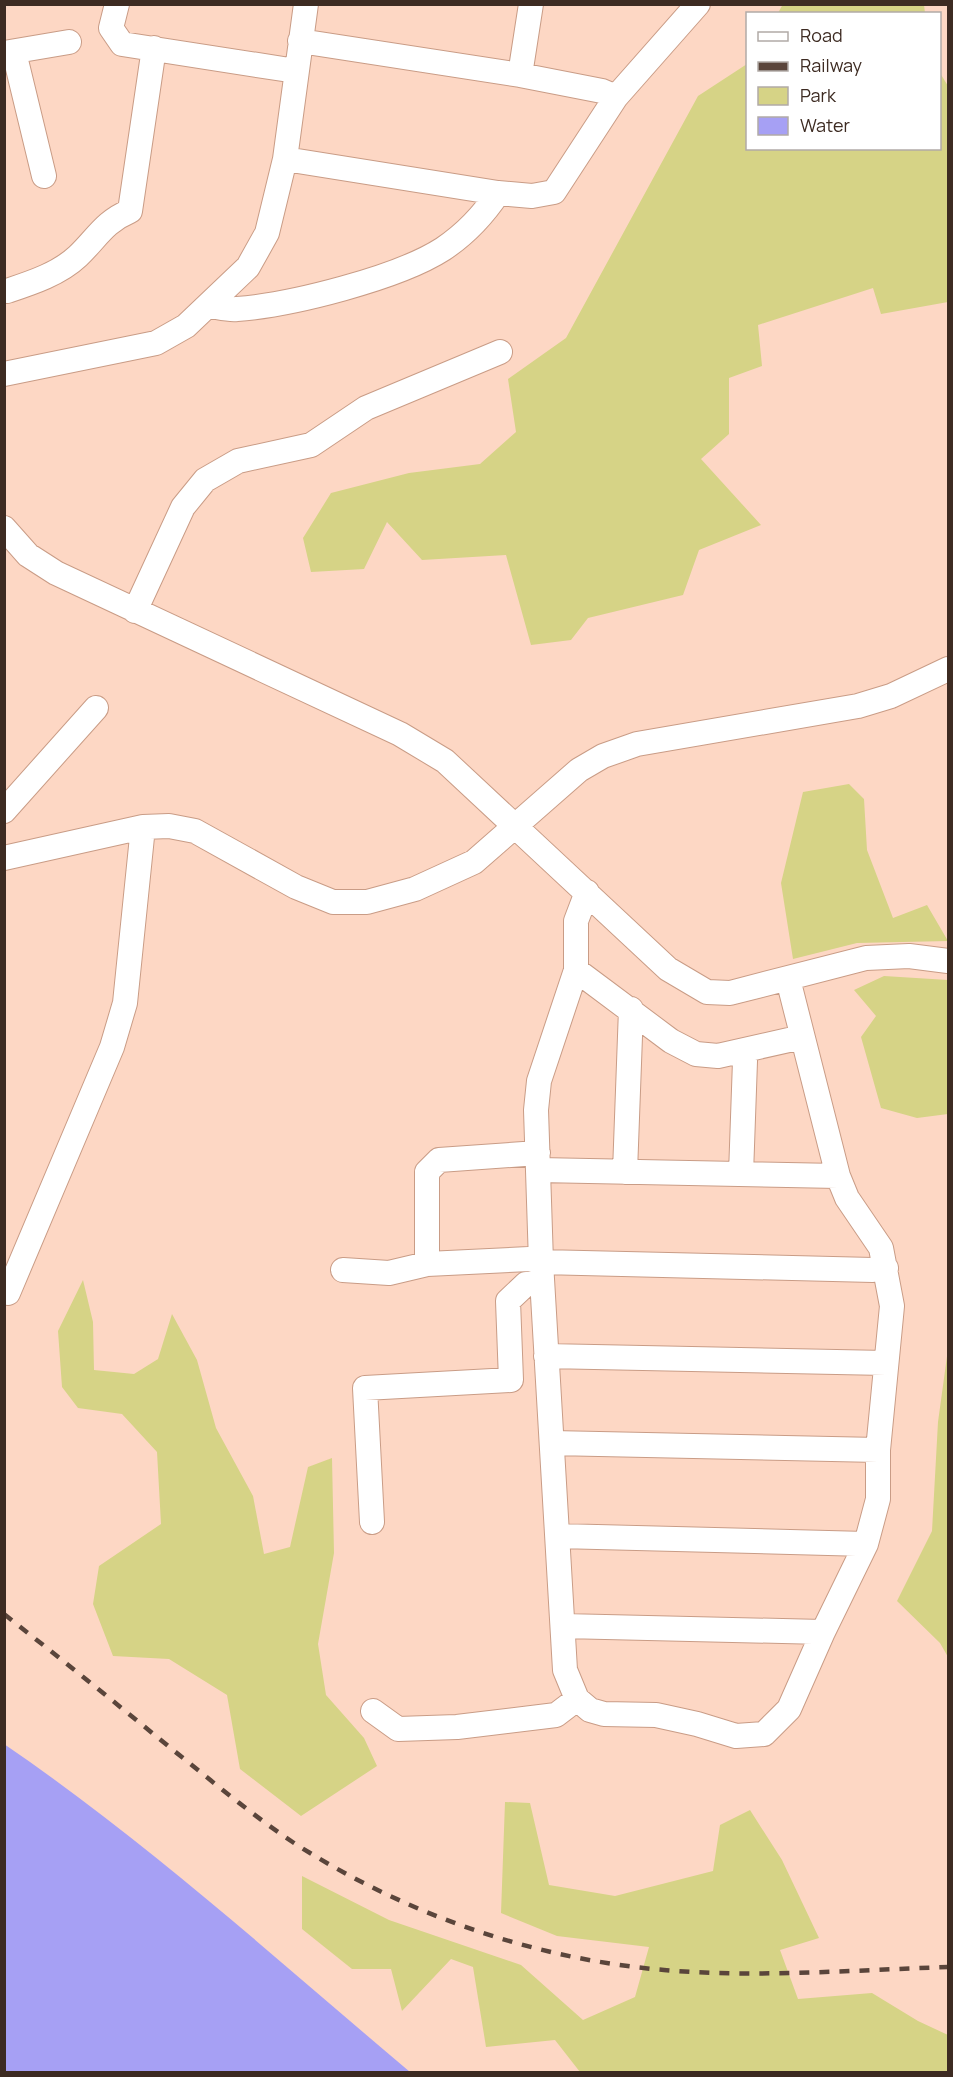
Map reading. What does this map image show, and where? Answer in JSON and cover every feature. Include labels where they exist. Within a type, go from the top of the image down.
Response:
[{"type":"street","points":[[117,4],[111,28],[122,44],[296,71]]},
{"type":"street","points":[[4,374],[156,343],[186,326],[210,306],[248,267],[267,233],[285,159],[306,4]]},
{"type":"street","points":[[520,75],[531,4]]},
{"type":"street","points":[[285,159],[498,193],[532,196],[554,192],[616,97],[698,4]]},
{"type":"street","points":[[300,41],[520,75],[602,91],[616,97]]},
{"type":"street","points":[[44,176],[9,52],[69,42]]},
{"type":"street","points":[[7,291],[45,277],[77,257],[113,218],[130,211],[154,48]]},
{"type":"street","points":[[210,306],[234,309],[256,307],[311,296],[393,272],[443,249],[485,212],[498,193]]},
{"type":"street","points":[[135,611],[183,507],[205,480],[238,461],[311,445],[366,408],[500,352]]},
{"type":"street","points":[[4,528],[28,555],[56,573],[400,734],[445,761],[518,826],[668,969],[707,992],[730,993],[866,958],[909,956],[948,961]]},
{"type":"street","points":[[4,858],[143,827],[169,826],[195,831],[296,887],[333,902],[367,902],[415,889],[474,862],[518,826],[579,770],[603,756],[637,744],[858,706],[891,696],[948,669]]},
{"type":"street","points":[[4,811],[96,708]]},
{"type":"street","points":[[8,1293],[112,1047],[125,1003],[143,827]]},
{"type":"street","points":[[587,892],[576,921],[576,970],[539,1081],[536,1110],[546,1356],[565,1670],[577,1699],[590,1710],[604,1714],[656,1716],[697,1724],[736,1736],[764,1734],[789,1710],[823,1632],[866,1544],[878,1499],[878,1450],[892,1306],[882,1248],[847,1198],[838,1176],[788,979]]},
{"type":"street","points":[[576,970],[671,1041],[696,1054],[718,1056],[802,1037]]},
{"type":"street","points":[[625,1172],[631,1009]]},
{"type":"street","points":[[741,1174],[745,1061],[742,1051]]},
{"type":"street","points":[[427,1264],[427,1172],[439,1160],[539,1162],[625,1172],[838,1176]]},
{"type":"street","points":[[343,1270],[389,1273],[427,1264],[529,1259],[542,1273]]},
{"type":"street","points":[[372,1522],[365,1388],[511,1380],[508,1301],[542,1273],[873,1270],[886,1268]]},
{"type":"street","points":[[546,1356],[886,1363]]},
{"type":"street","points":[[552,1443],[878,1450]]},
{"type":"street","points":[[558,1536],[866,1544]]},
{"type":"street","points":[[563,1626],[823,1632]]},
{"type":"street","points":[[373,1712],[398,1729],[458,1727],[556,1715],[577,1699]]},
{"type":"green space","points":[[783,4],[924,5],[925,12],[779,12]]},
{"type":"green space","points":[[746,65],[746,150],[941,150],[941,75],[948,86],[948,302],[881,314],[873,288],[758,325],[762,366],[729,378],[729,434],[701,459],[761,525],[699,550],[683,595],[588,618],[571,640],[531,645],[506,555],[422,560],[387,522],[364,569],[311,572],[303,538],[331,493],[409,473],[480,464],[516,432],[508,379],[566,338],[698,96]]},
{"type":"green space","points":[[849,784],[864,799],[867,850],[893,918],[927,905],[948,941],[857,943],[793,959],[781,883],[803,792]]},
{"type":"green space","points":[[884,976],[948,980],[948,1114],[917,1118],[881,1108],[861,1037],[876,1016],[854,990]]},
{"type":"green space","points":[[83,1280],[93,1322],[94,1370],[134,1374],[158,1359],[172,1314],[197,1360],[216,1428],[253,1496],[264,1554],[290,1547],[308,1467],[332,1458],[334,1553],[318,1644],[326,1695],[364,1738],[377,1766],[301,1816],[240,1769],[227,1695],[169,1659],[113,1656],[93,1604],[99,1566],[161,1524],[157,1452],[122,1414],[78,1408],[62,1387],[58,1331]]},
{"type":"green space","points":[[948,1349],[948,1657],[940,1643],[897,1601],[932,1531],[938,1422]]},
{"type":"green space","points":[[505,1802],[530,1803],[549,1885],[615,1896],[713,1871],[720,1825],[750,1810],[782,1860],[819,1938],[780,1950],[798,1999],[872,1993],[918,2021],[948,2035],[948,2072],[580,2072],[555,2040],[486,2047],[473,1967],[451,1959],[402,2011],[391,1969],[352,1969],[302,1929],[302,1876],[389,1920],[521,1965],[583,2020],[635,1997],[649,1947],[557,1936],[501,1913]]},
{"type":"water","points":[[4,1744],[110,1821],[161,1862],[410,2072],[5,2072]]},
{"type":"railway","points":[[4,1614],[232,1798],[294,1843],[380,1891],[472,1929],[519,1944],[567,1955],[664,1970],[770,1973],[948,1967]]}]
